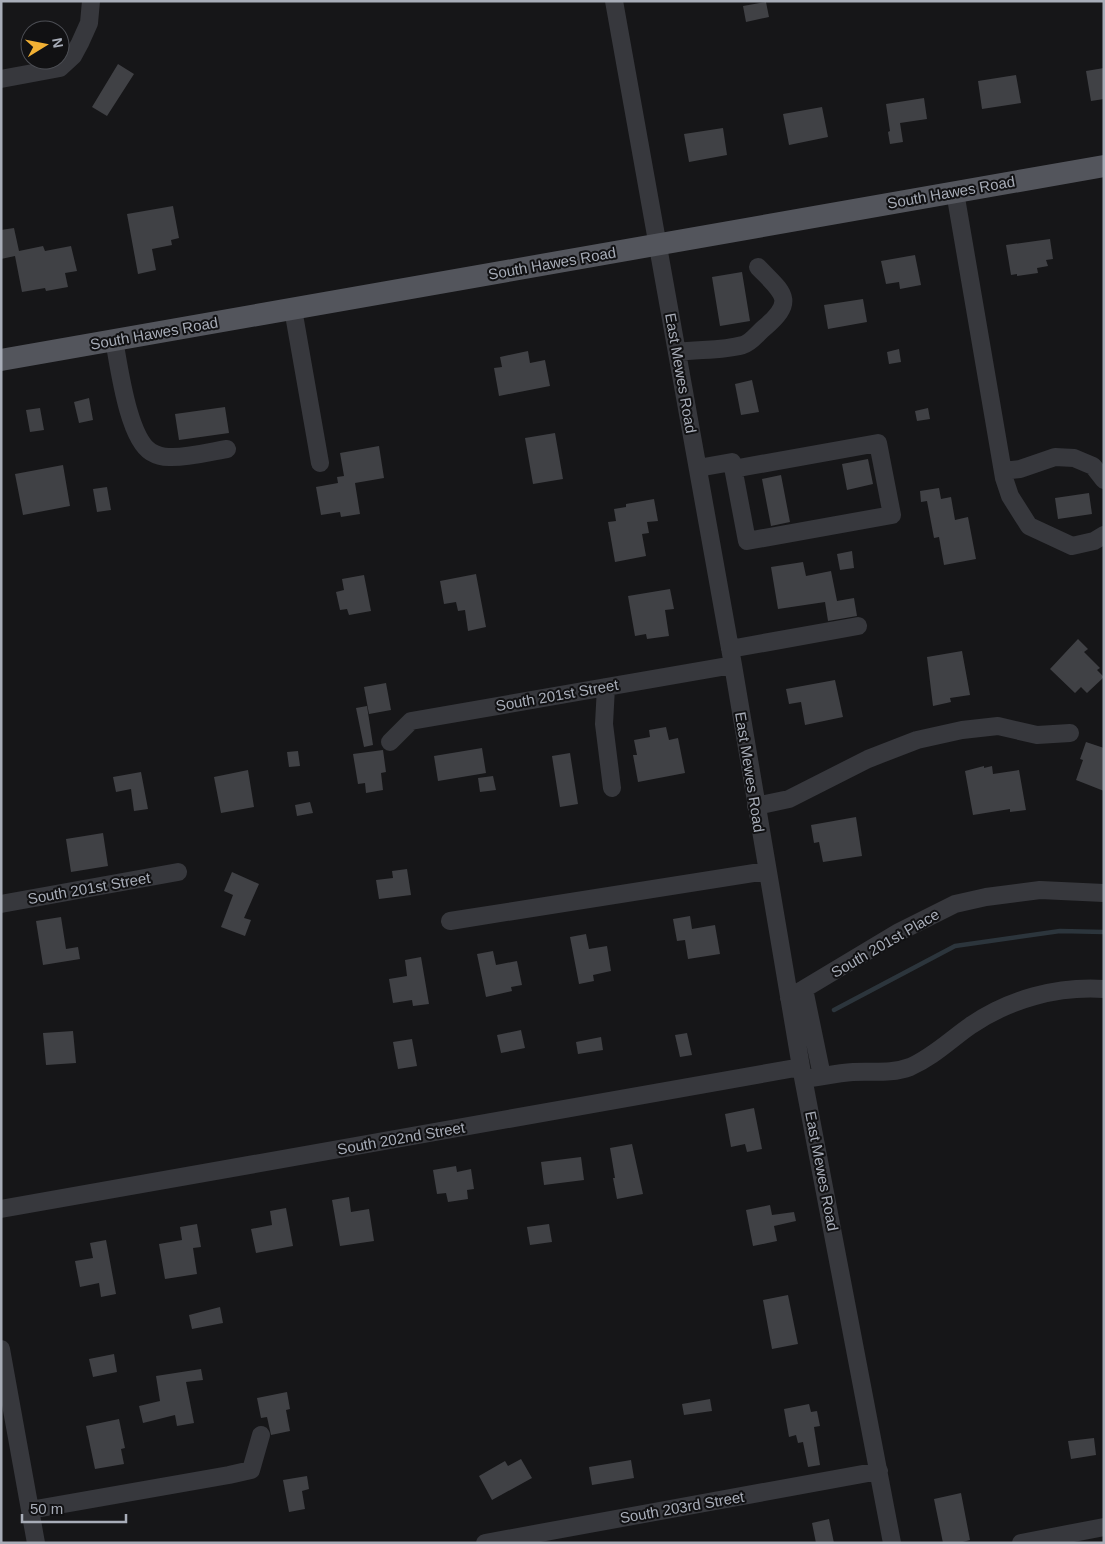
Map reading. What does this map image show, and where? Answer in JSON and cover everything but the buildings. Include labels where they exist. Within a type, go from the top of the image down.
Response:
[{"type":"main road","name":"South Hawes Road","points":[[1,360],[1104,166]]},
{"type":"street","points":[[1,79],[60,68],[73,56],[89,23],[90,1]]},
{"type":"street","name":"East Mewes Road","points":[[614,1],[698,468],[766,871],[797,994],[802,1073],[892,1543]]},
{"type":"street","points":[[955,192],[1003,471],[1010,496],[1029,526],[1072,546],[1094,541],[1104,535]]},
{"type":"street","points":[[677,352],[746,345],[772,321],[782,310],[784,301],[781,292],[758,267]]},
{"type":"street","points":[[293,309],[320,462]]},
{"type":"street","points":[[114,340],[122,384],[134,427],[150,451],[168,457],[227,449]]},
{"type":"street","points":[[698,468],[732,462],[733,469],[747,541],[892,515],[878,443],[733,469]]},
{"type":"street","points":[[1003,471],[1020,468],[1055,457],[1074,458],[1093,466],[1104,480]]},
{"type":"street","name":"South 201st Street","points":[[390,742],[412,721],[606,687],[858,626]]},
{"type":"street","points":[[606,687],[604,724],[612,788]]},
{"type":"street","points":[[756,806],[789,799],[868,759],[926,738],[962,730],[998,726],[1037,735],[1070,734]]},
{"type":"street","points":[[450,921],[766,871]]},
{"type":"street","name":"South 201st Street","points":[[1,904],[178,872]]},
{"type":"street","name":"South 201st Place","points":[[797,994],[899,932],[955,904],[986,897],[1040,890],[1104,893]]},
{"type":"street","name":"South 202nd Street","points":[[1,1209],[802,1073],[822,1076],[853,1072],[883,1072],[907,1068],[933,1054],[970,1026],[1018,1000],[1045,993],[1086,988],[1104,989]]},
{"type":"street","points":[[797,994],[822,1076]]},
{"type":"street","points":[[1,1349],[7,1420],[30,1510],[36,1543]]},
{"type":"street","points":[[30,1510],[251,1470],[261,1435]]},
{"type":"street","name":"South 203rd Street","points":[[485,1543],[879,1471]]},
{"type":"street","points":[[1021,1543],[1104,1527]]},
{"type":"waterway","points":[[834,1010],[955,946],[1060,931],[1104,932]]}]
